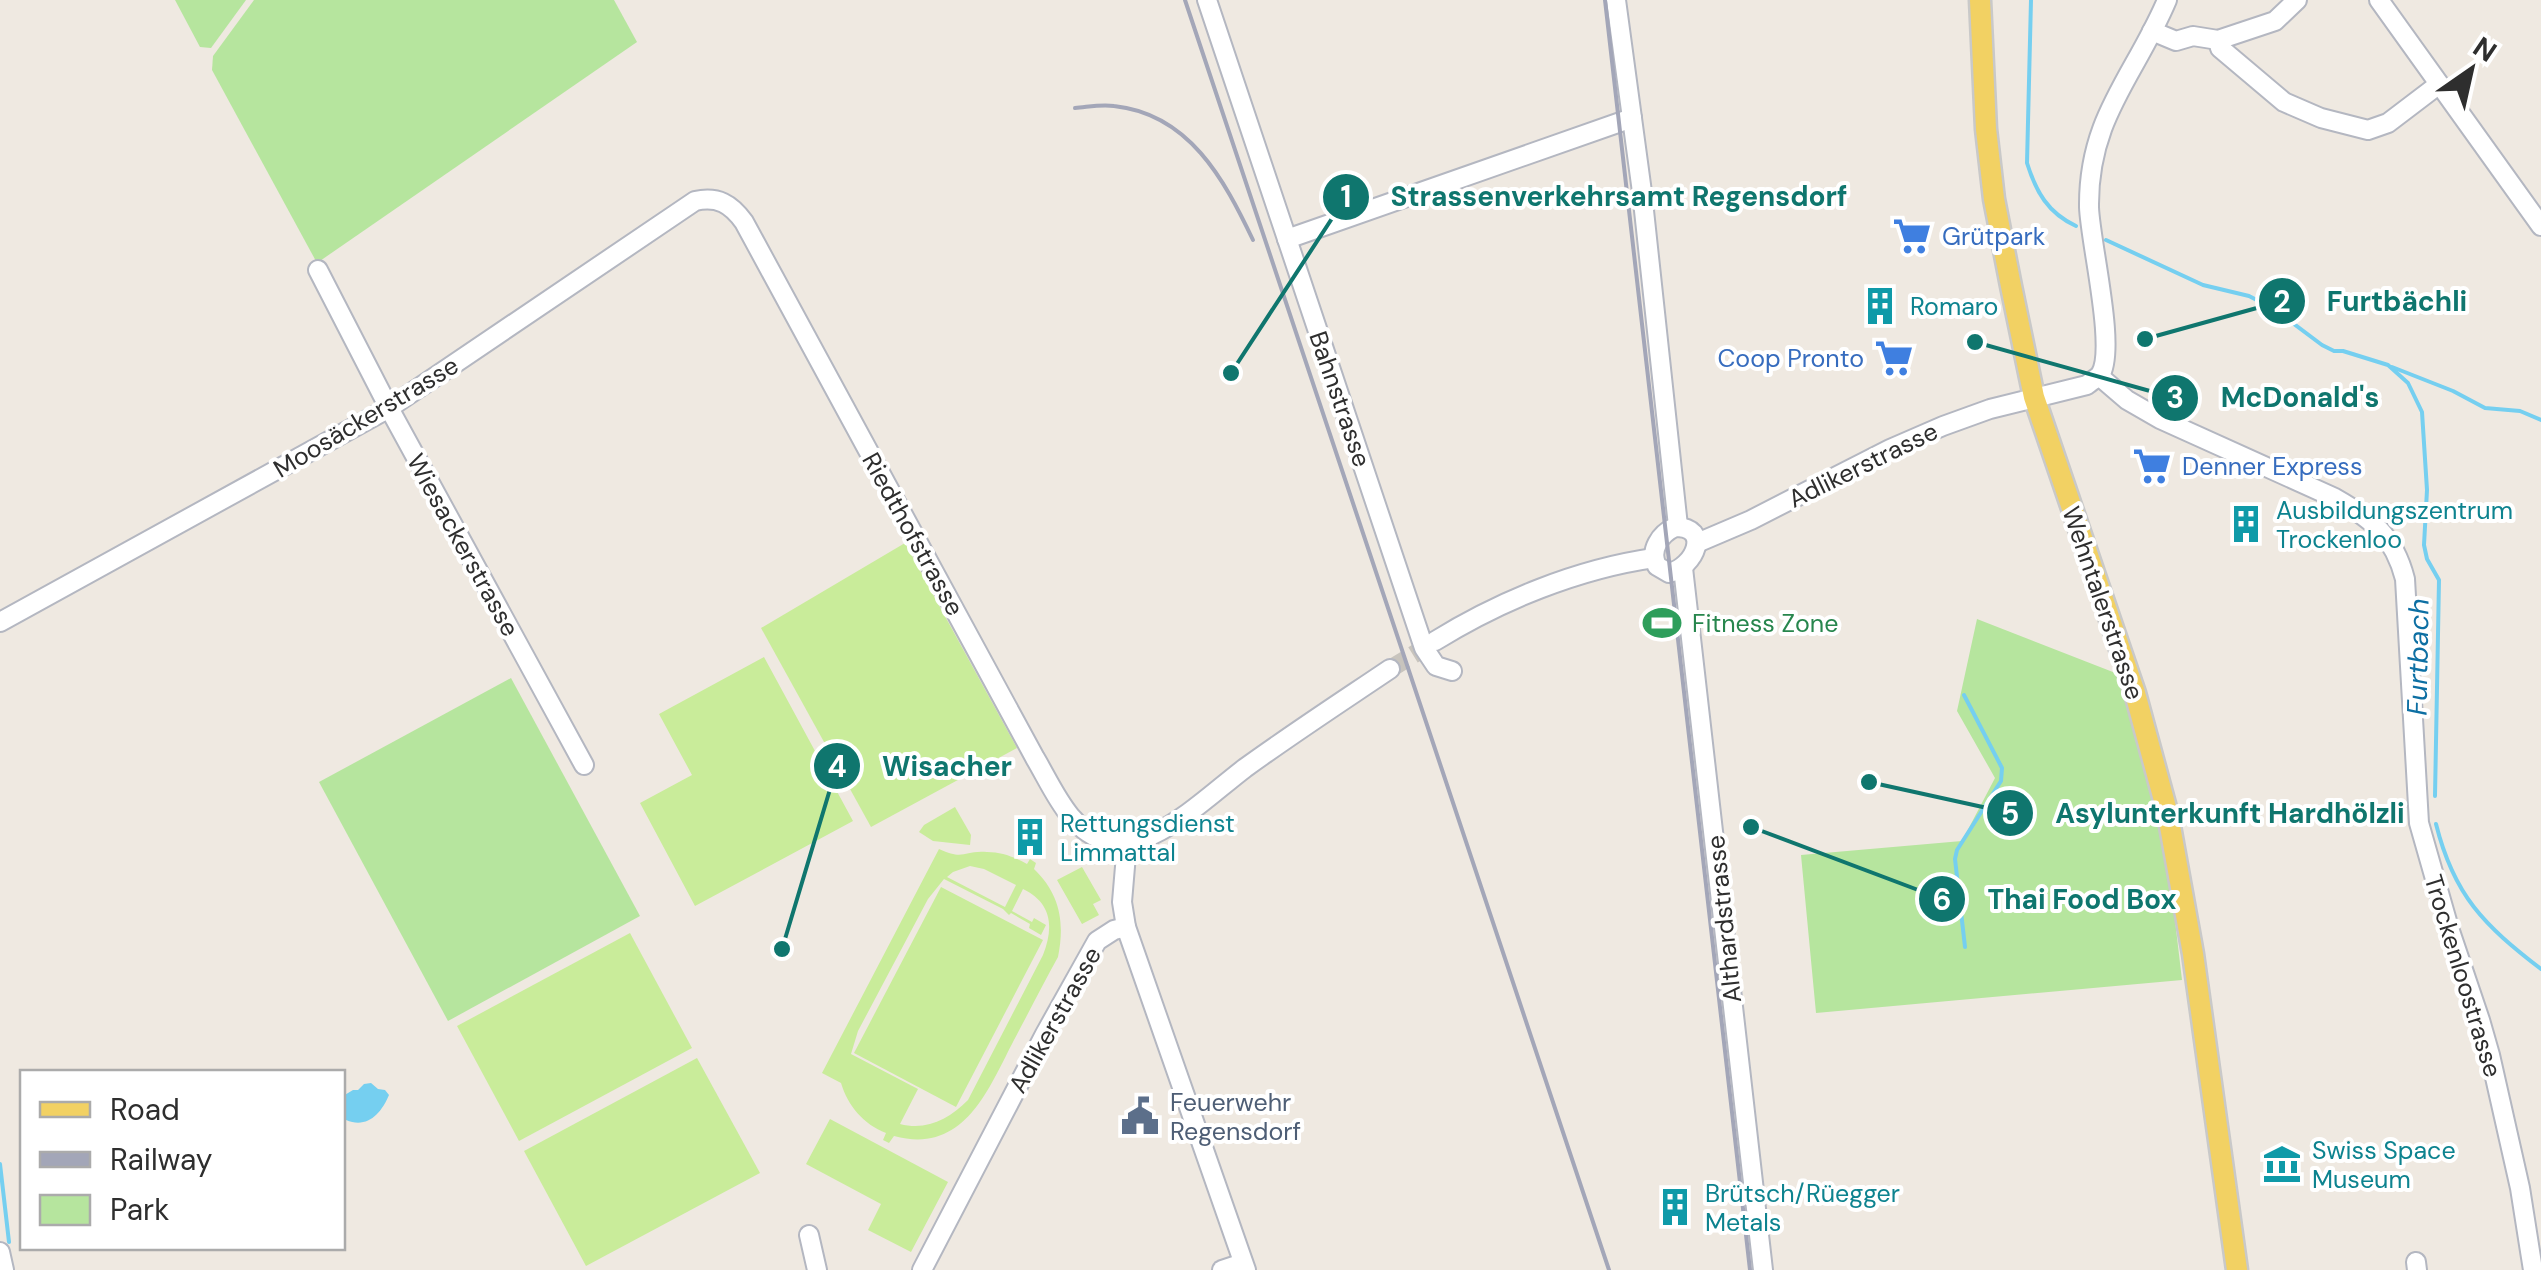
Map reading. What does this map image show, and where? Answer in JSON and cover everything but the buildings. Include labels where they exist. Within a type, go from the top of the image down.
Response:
[{"type":"main road","name":"Wehntalerstrasse","points":[[1980,0],[1986,129],[1994,199],[2034,398],[2136,694],[2168,815],[2193,954],[2237,1270]]},
{"type":"street","name":"Bahnstrasse","points":[[1207,0],[1424,648],[1436,666],[1452,671]]},
{"type":"street","points":[[1616,0],[1642,192],[1678,526]]},
{"type":"street","points":[[2034,398],[2088,385],[2099,376],[2105,362],[2090,215],[2092,162],[2101,126],[2167,0]]},
{"type":"street","points":[[2152,31],[2176,41],[2192,36],[2218,40],[2275,21],[2297,0]]},
{"type":"street","points":[[2379,0],[2541,226]]},
{"type":"street","points":[[2218,40],[2220,48],[2284,102],[2321,118],[2368,130],[2388,122],[2438,85]]},
{"type":"street","points":[[1286,239],[1632,118]]},
{"type":"street","name":"Moosäckerstrasse","points":[[0,622],[389,408],[696,201],[719,200]]},
{"type":"street","name":"Riedthofstrasse","points":[[719,200],[736,210],[744,222],[1062,804],[1094,837],[1127,843]]},
{"type":"street","name":"Wiesackerstrasse","points":[[318,270],[584,765]]},
{"type":"street","name":"Trockenloostrasse","points":[[2099,376],[2160,419],[2362,513],[2394,547],[2406,578],[2418,822],[2490,1055],[2520,1188],[2533,1270]]},
{"type":"street","name":"Adlikerstrasse","points":[[1696,543],[1943,426],[1990,408],[2034,398]]},
{"type":"street","points":[[1686,528],[1696,543],[1683,568],[1667,572],[1657,566],[1654,558],[1660,540],[1669,530],[1686,528]]},
{"type":"street","points":[[1435,641],[1462,624],[1531,593],[1596,571],[1654,558]]},
{"type":"street","name":"Althardstrasse","points":[[1683,568],[1763,1270]]},
{"type":"street","points":[[1127,843],[1166,828],[1390,669]]},
{"type":"street","name":"Adlikerstrasse","points":[[922,1270],[1044,1034],[1097,941],[1126,927],[1122,902],[1127,843]]},
{"type":"street","points":[[1126,927],[1245,1266],[1222,1270]]},
{"type":"street","points":[[809,1235],[817,1270]]},
{"type":"street","points":[[0,1252],[4,1270]]},
{"type":"green space","points":[[175,0],[246,0],[211,48],[200,47]]},
{"type":"green space","points":[[254,0],[614,0],[637,42],[317,263],[212,70],[213,56]]},
{"type":"green space","points":[[905,543],[1017,748],[871,827],[761,628]]},
{"type":"green space","points":[[1977,619],[2118,674],[2168,861],[2182,980],[1816,1013],[1801,855],[1962,841],[1995,778],[1957,711]]},
{"type":"green space","points":[[764,657],[853,821],[695,906],[640,803],[692,775],[659,714]]},
{"type":"green space","points":[[511,678],[640,916],[448,1021],[319,782]]},
{"type":"green space","points":[[955,807],[971,835],[970,845],[933,841],[919,832],[924,825]]},
{"type":"green space","points":[[939,849],[959,855],[998,853],[1027,864],[1030,859],[1036,863],[1034,869],[1050,888],[1058,909],[1058,957],[994,1079],[970,1114],[939,1136],[894,1136],[889,1143],[883,1140],[886,1133],[858,1113],[841,1083],[822,1073]],"holes":[[[970,866],[1016,885],[1005,907],[947,877]],[[944,879],[1011,913],[1041,935],[1046,925],[1012,911],[1023,889],[1045,909],[1049,935],[1043,955],[968,1100],[937,1122],[910,1126],[900,1124],[918,1089],[851,1054],[858,1031],[928,899]]]},
{"type":"green space","points":[[1082,867],[1101,900],[1093,904],[1099,915],[1082,924],[1057,880]]},
{"type":"green space","points":[[941,887],[1043,940],[956,1107],[854,1053]]},
{"type":"green space","points":[[630,933],[692,1048],[519,1141],[457,1026]]},
{"type":"green space","points":[[697,1058],[760,1173],[586,1266],[524,1151]]},
{"type":"green space","points":[[830,1119],[948,1182],[911,1252],[868,1230],[881,1204],[806,1164]]},
{"type":"water","points":[[371,1083],[389,1095],[382,1108],[367,1121],[346,1120],[345,1095]]},
{"type":"waterway","name":"Furtbach","points":[[2031,0],[2027,163],[2044,200],[2076,226]]},
{"type":"waterway","name":"Furtbach","points":[[2106,240],[2203,285],[2249,296],[2274,309],[2322,345],[2388,365],[2408,383],[2422,412],[2427,490],[2424,545],[2439,580],[2435,796]]},
{"type":"waterway","points":[[2392,367],[2485,408],[2520,411],[2541,420]]},
{"type":"waterway","points":[[1964,695],[2002,768],[2001,781],[1955,859],[1965,947]]},
{"type":"waterway","name":"Furtbach","points":[[2436,824],[2452,871],[2474,907],[2503,938],[2541,969]]},
{"type":"waterway","points":[[0,1164],[9,1242]]},
{"type":"tunnel","points":[[1390,669],[1434,642]]},
{"type":"railway","points":[[1185,0],[1609,1270]]},
{"type":"railway","points":[[1605,0],[1750,1270]]},
{"type":"railway","points":[[1075,108],[1109,105],[1140,112],[1183,136],[1216,173],[1253,240]]},
{"type":"place","name":"Grütpark","points":[[1912,236]]},
{"type":"place","name":"Romaro","points":[[1880,306]]},
{"type":"place","name":"Furtbächli","points":[[2145,339]]},
{"type":"place","name":"McDonald's","points":[[1975,342]]},
{"type":"place","name":"Coop Pronto","points":[[1894,358]]},
{"type":"place","name":"Strassenverkehrsamt Regensdorf","points":[[1231,373]]},
{"type":"place","name":"Denner Express","points":[[2152,466]]},
{"type":"place","name":"Ausbildungszentrum Trockenloo","points":[[2246,524]]},
{"type":"place","name":"Fitness Zone","points":[[1662,623]]},
{"type":"place","name":"Asylunterkunft Hardhölzli","points":[[1869,782]]},
{"type":"place","name":"Thai Food Box","points":[[1751,827]]},
{"type":"place","name":"Rettungsdienst Limmattal","points":[[1030,837]]},
{"type":"place","name":"Wisacher","points":[[782,949]]},
{"type":"place","name":"Feuerwehr Regensdorf","points":[[1140,1116]]},
{"type":"place","name":"Swiss Space Museum","points":[[2282,1164]]},
{"type":"place","name":"Brütsch/Rüegger Metals","points":[[1675,1207]]}]
